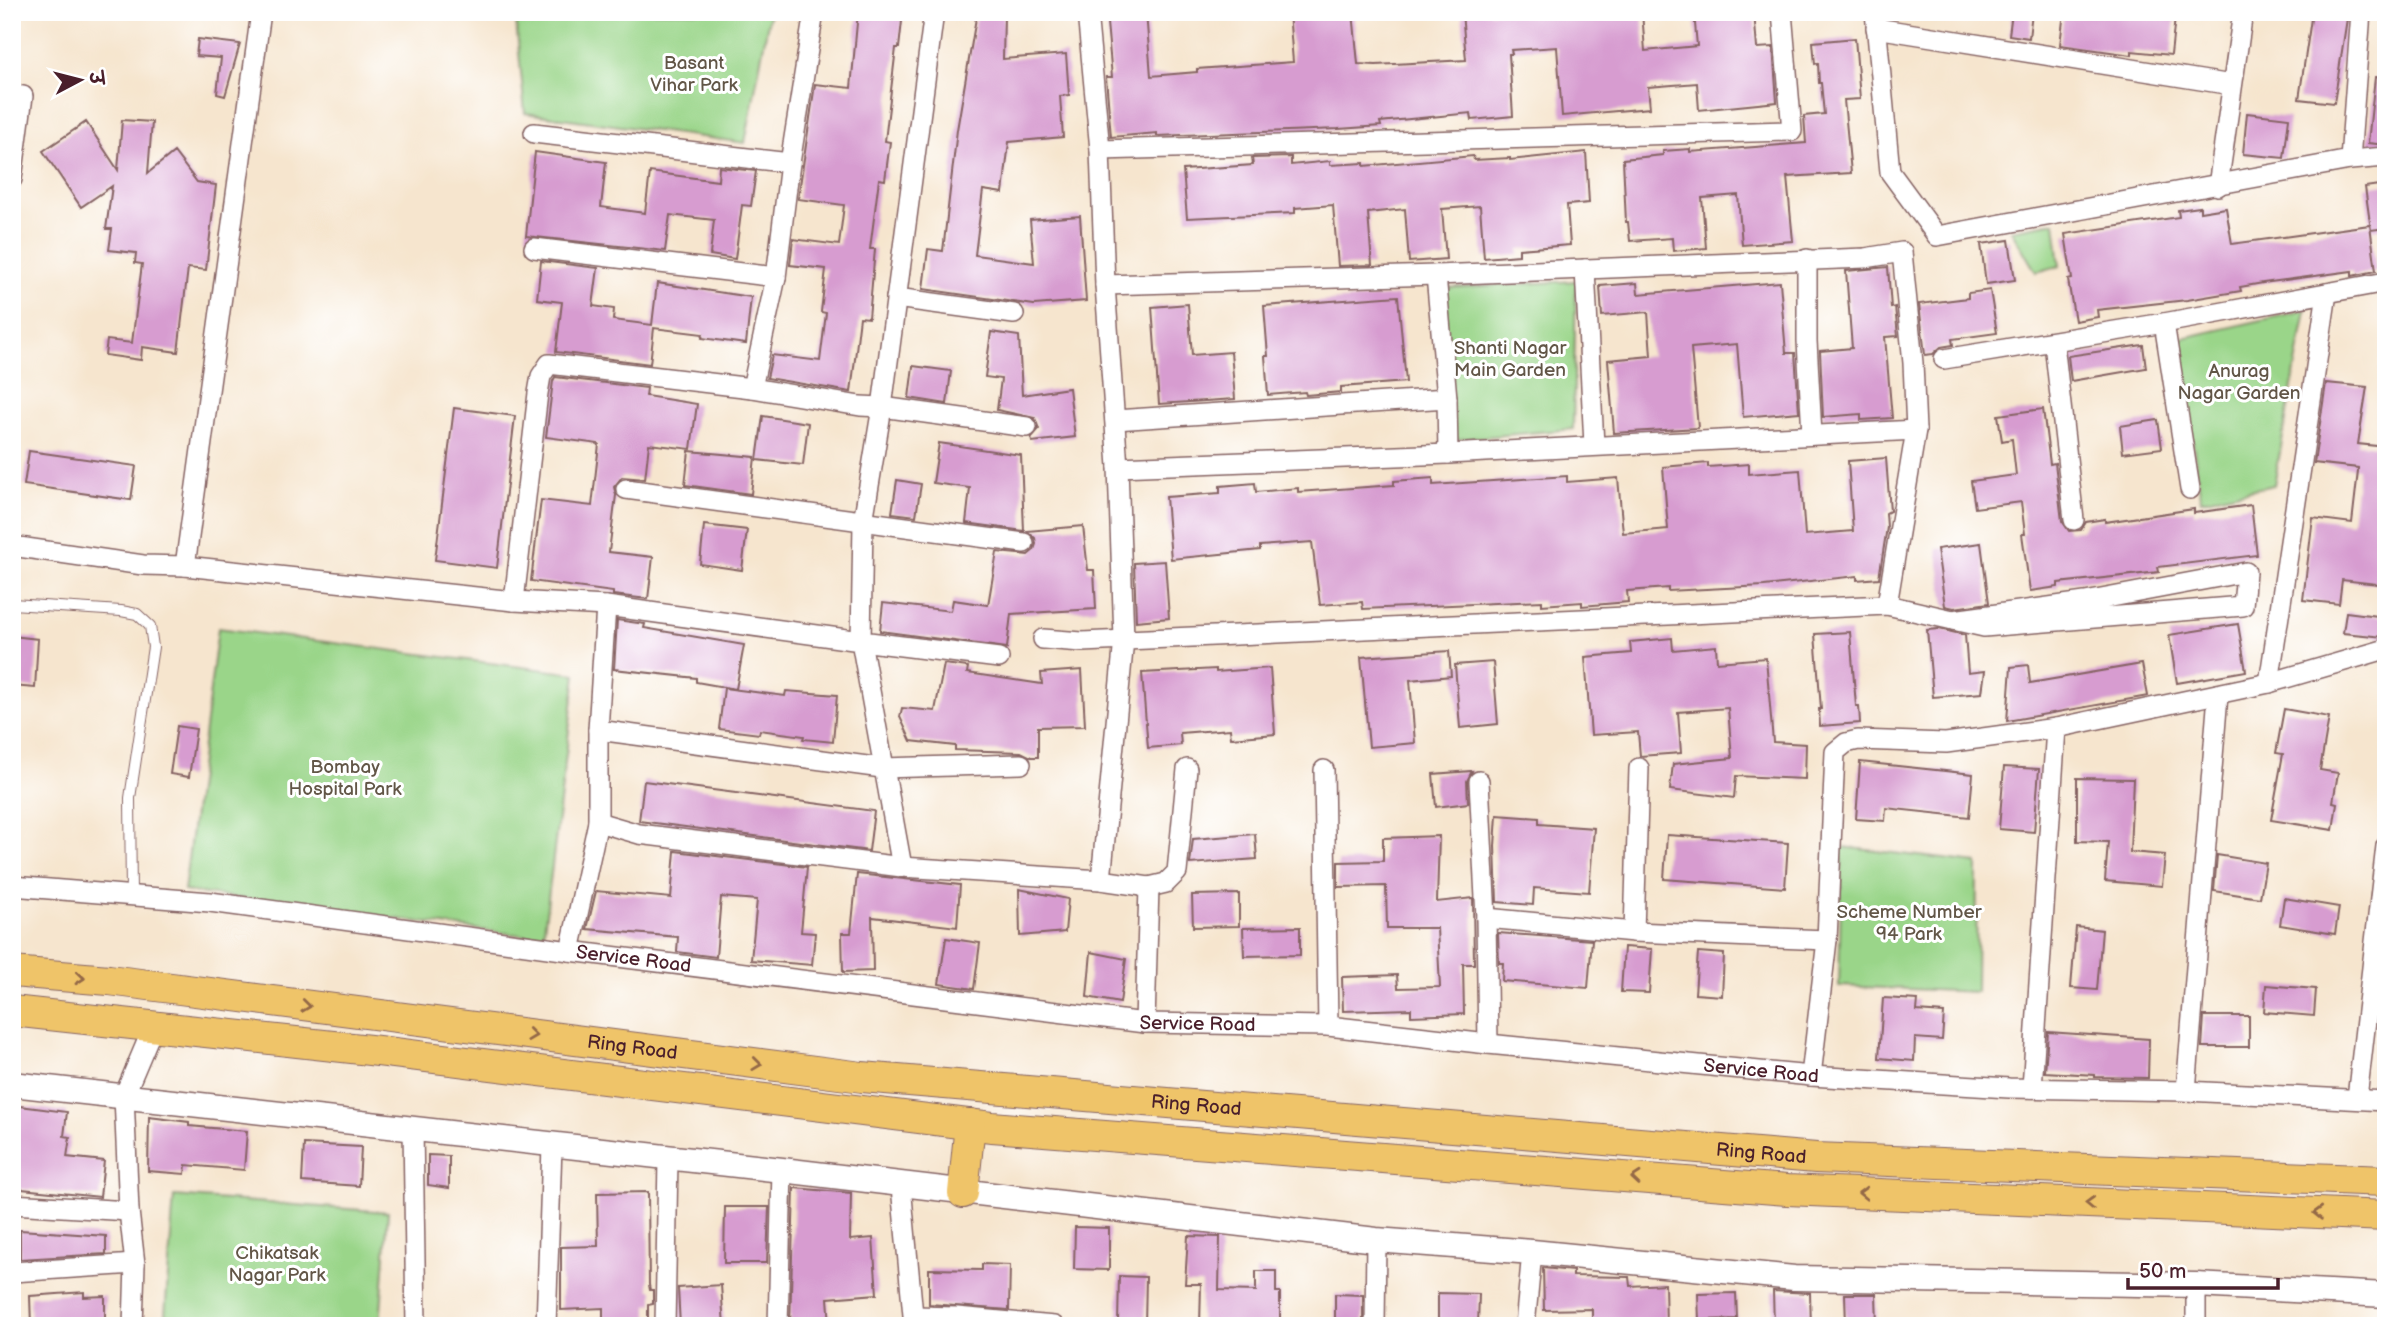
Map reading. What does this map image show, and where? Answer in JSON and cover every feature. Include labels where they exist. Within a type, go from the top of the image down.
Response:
[{"type":"main road","name":"Ring Road","points":[[12,972],[109,980],[862,1077],[1816,1158],[2386,1181]]},
{"type":"main road","name":"Ring Road","points":[[12,1011],[154,1025],[970,1124],[1787,1190],[2386,1216]]},
{"type":"main road","points":[[962,1193],[970,1124]]},
{"type":"street","points":[[185,566],[261,12]]},
{"type":"street","points":[[752,388],[776,277],[790,163],[814,12]]},
{"type":"street","points":[[902,867],[861,642],[863,522],[882,407],[934,12]]},
{"type":"street","points":[[1087,12],[1100,150],[1105,285],[1118,467],[1124,639],[1101,880]]},
{"type":"street","points":[[1100,150],[1792,131],[1782,12]]},
{"type":"street","points":[[2218,186],[2243,12]]},
{"type":"street","points":[[2350,160],[2361,12]]},
{"type":"street","points":[[2232,85],[1875,20],[1890,172],[1937,236],[2350,160],[2386,157]]},
{"type":"street","points":[[12,95],[23,96],[12,179]]},
{"type":"street","points":[[534,133],[790,163]]},
{"type":"street","points":[[534,248],[776,277]]},
{"type":"street","points":[[1105,285],[1865,258],[1902,252],[1913,363],[1916,430],[1888,605]]},
{"type":"street","points":[[1807,259],[1807,341],[1812,435]]},
{"type":"street","points":[[1585,269],[1594,445]]},
{"type":"street","points":[[1436,275],[1447,398],[1448,454]]},
{"type":"street","points":[[1944,359],[2054,343],[2386,282]]},
{"type":"street","points":[[2269,683],[2327,293]]},
{"type":"street","points":[[896,298],[1014,314]]},
{"type":"street","points":[[2164,323],[2190,489]]},
{"type":"street","points":[[2054,343],[2074,520]]},
{"type":"street","points":[[514,601],[538,393],[541,376],[549,364],[752,388],[860,406],[1027,427]]},
{"type":"street","points":[[1115,420],[1447,398]]},
{"type":"street","points":[[1118,467],[1448,454],[1916,430]]},
{"type":"street","points":[[626,489],[1024,543]]},
{"type":"street","points":[[12,546],[143,565],[185,566],[514,601],[606,606],[861,642],[999,658]]},
{"type":"street","points":[[1043,639],[1082,642],[1888,605],[1984,627],[2243,606],[2246,572],[2085,602],[1954,620]]},
{"type":"street","points":[[570,951],[598,822],[597,730],[606,606]]},
{"type":"street","points":[[1811,1076],[1827,940],[1835,752],[1846,743],[1858,740],[1946,743],[2056,728],[2269,683],[2386,649]]},
{"type":"street","points":[[2186,1091],[2218,695]]},
{"type":"street","points":[[2032,1088],[2056,728]]},
{"type":"street","points":[[597,730],[882,768],[1021,764]]},
{"type":"street","points":[[1634,932],[1639,768]]},
{"type":"street","points":[[598,822],[639,834],[902,867],[1101,880],[1149,887],[1166,883],[1177,873],[1188,769]]},
{"type":"street","points":[[1324,770],[1328,1026]]},
{"type":"street","points":[[1479,781],[1486,918],[1488,1044]]},
{"type":"street","points":[[2357,1098],[2386,846]]},
{"type":"street","name":"Service Road","points":[[12,886],[210,902],[570,951],[1145,1023],[1328,1026],[1811,1076],[2032,1088],[2186,1091],[2386,1101]]},
{"type":"street","points":[[1145,1023],[1149,887]]},
{"type":"street","points":[[1486,918],[1634,932],[1827,940]]},
{"type":"street","points":[[133,1326],[135,1265],[129,1211],[124,1096],[154,1025]]},
{"type":"street","points":[[12,1084],[782,1170],[1376,1241],[1532,1252],[1794,1278],[2196,1285],[2386,1295]]},
{"type":"street","points":[[413,1128],[416,1326]]},
{"type":"street","points":[[546,1326],[552,1146]]},
{"type":"street","points":[[665,1326],[668,1159]]},
{"type":"street","points":[[778,1326],[782,1170]]},
{"type":"street","points":[[901,1186],[914,1321],[957,1317],[1054,1326]]},
{"type":"street","points":[[12,1204],[129,1211]]},
{"type":"street","points":[[1375,1326],[1376,1241]]},
{"type":"street","points":[[1525,1326],[1532,1252]]},
{"type":"street","points":[[12,1272],[135,1265]]},
{"type":"street","points":[[2196,1285],[2196,1326]]},
{"type":"lane","points":[[12,604],[121,611],[137,614],[150,626],[153,647],[130,798],[131,895]]},
{"type":"green space","name":"Basant Vihar Park","points":[[515,12],[770,12],[745,143],[525,113]]},
{"type":"green space","points":[[2055,222],[2060,266],[2036,272],[2011,230]]},
{"type":"green space","name":"Shanti Nagar Main Garden","points":[[1576,281],[1573,429],[1449,440],[1443,288]]},
{"type":"green space","name":"Anurag Nagar Garden","points":[[2306,310],[2274,485],[2201,500],[2178,339]]},
{"type":"green space","name":"Bombay Hospital Park","points":[[218,628],[576,674],[543,938],[184,891]]},
{"type":"green space","name":"Scheme Number 94 Park","points":[[1842,847],[1977,863],[1976,992],[1839,986]]},
{"type":"green space","name":"Chikatsak Nagar Park","points":[[174,1196],[388,1212],[380,1326],[293,1326],[165,1316]]},
{"type":"building","points":[[858,12],[903,12],[885,141],[890,142],[885,180],[879,179],[870,249],[875,249],[869,318],[860,317],[851,392],[767,378],[772,355],[820,361],[826,313],[821,312],[826,269],[790,265],[793,239],[839,245],[844,205],[798,199],[815,84],[851,88]]},
{"type":"building","points":[[977,12],[1004,16],[1003,59],[1066,54],[1069,95],[1060,96],[1063,137],[1009,142],[1003,193],[983,190],[975,255],[1034,263],[1030,220],[1080,216],[1086,301],[1034,305],[923,289],[928,249],[943,251],[957,130]]},
{"type":"building","points":[[1106,12],[1146,12],[1151,76],[1197,72],[1197,69],[1293,62],[1289,12],[1353,12],[1358,64],[1376,65],[1466,60],[1462,12],[1642,12],[1645,51],[1697,46],[1694,12],[1754,12],[1757,48],[1773,47],[1777,102],[1699,110],[1697,83],[1648,87],[1650,108],[1562,116],[1557,47],[1511,50],[1512,54],[1509,54],[1513,116],[1472,120],[1471,113],[1380,122],[1381,126],[1338,129],[1157,136],[1157,133],[1111,137],[1106,77],[1112,77]]},
{"type":"building","points":[[2012,12],[2032,12],[2029,38],[2009,35]]},
{"type":"building","points":[[2064,12],[2134,12],[2175,17],[2171,55],[2132,51],[2132,55],[2060,45]]},
{"type":"building","points":[[2312,12],[2348,12],[2334,103],[2299,99]]},
{"type":"building","points":[[1855,38],[1860,99],[1844,100],[1851,173],[1787,177],[1793,241],[1742,245],[1738,195],[1702,198],[1706,248],[1673,251],[1672,238],[1630,241],[1626,222],[1623,159],[1663,155],[1663,151],[1690,149],[1690,152],[1806,143],[1804,116],[1824,114],[1813,42]]},
{"type":"building","points":[[198,39],[240,44],[225,96],[217,94],[221,58],[196,56]]},
{"type":"building","points":[[2375,77],[2386,78],[2386,145],[2368,143]]},
{"type":"building","points":[[2247,113],[2289,118],[2284,158],[2243,154]]},
{"type":"building","points":[[122,120],[152,122],[148,173],[174,152],[197,182],[216,185],[206,270],[188,268],[178,352],[142,347],[141,360],[105,355],[107,340],[132,343],[142,264],[135,263],[136,253],[109,250],[112,229],[106,229],[112,186],[81,207],[43,151],[86,122],[118,170]]},
{"type":"building","points":[[535,152],[606,162],[601,207],[645,213],[650,172],[718,181],[719,167],[756,171],[751,206],[742,205],[735,259],[710,255],[714,220],[670,215],[665,251],[526,236]]},
{"type":"building","points":[[1586,152],[1589,203],[1567,205],[1570,245],[1519,249],[1519,255],[1484,258],[1480,206],[1442,209],[1446,259],[1409,262],[1405,209],[1368,213],[1372,265],[1338,266],[1333,205],[1295,208],[1295,213],[1187,218],[1183,170],[1253,165],[1252,158],[1291,157],[1291,165],[1330,161],[1330,165],[1364,163],[1364,166],[1473,156],[1474,160],[1510,160]]},
{"type":"building","points":[[2386,184],[2386,228],[2371,230],[2365,187]]},
{"type":"building","points":[[2200,207],[2200,212],[2226,208],[2232,244],[2370,225],[2376,271],[2352,276],[2352,271],[2263,283],[2240,287],[2241,291],[2187,300],[2097,310],[2098,317],[2075,321],[2068,280],[2072,279],[2065,234],[2179,217],[2178,210]]},
{"type":"building","points":[[2009,240],[2015,280],[1986,284],[1981,244]]},
{"type":"building","points":[[541,261],[598,268],[593,306],[614,309],[613,320],[652,325],[657,283],[751,297],[746,344],[702,338],[703,334],[654,328],[650,364],[556,352],[562,302],[537,299]]},
{"type":"building","points":[[1888,267],[1891,308],[1895,307],[1898,336],[1885,337],[1892,418],[1861,420],[1861,414],[1823,417],[1820,351],[1852,348],[1846,271]]},
{"type":"building","points":[[1780,282],[1786,353],[1795,353],[1799,412],[1743,417],[1737,344],[1691,348],[1698,428],[1614,433],[1608,360],[1651,356],[1648,312],[1602,316],[1600,286],[1637,283],[1638,294]]},
{"type":"building","points":[[1990,290],[1997,333],[1952,339],[1953,345],[1941,347],[1933,354],[1925,355],[1919,304],[1968,298],[1968,293]]},
{"type":"building","points":[[1398,296],[1406,382],[1341,387],[1341,392],[1268,395],[1264,306]]},
{"type":"building","points":[[1188,304],[1192,355],[1231,352],[1235,399],[1159,404],[1152,307]]},
{"type":"building","points":[[991,332],[1019,336],[1022,395],[1069,388],[1075,437],[1032,442],[1031,438],[1039,429],[1035,418],[997,410],[1001,379],[985,377]]},
{"type":"building","points":[[2143,345],[2146,368],[2071,381],[2068,356]]},
{"type":"building","points":[[913,366],[951,371],[947,404],[909,398]]},
{"type":"building","points":[[555,377],[647,388],[646,396],[697,404],[691,449],[649,444],[645,479],[622,477],[614,487],[616,495],[609,552],[653,557],[648,599],[531,581],[541,500],[592,506],[599,444],[546,437]]},
{"type":"building","points":[[2326,383],[2367,387],[2358,444],[2386,447],[2386,585],[2342,580],[2339,604],[2303,600],[2313,518],[2352,523],[2358,471],[2358,468],[2314,463]]},
{"type":"building","points":[[454,408],[515,416],[497,568],[435,560]]},
{"type":"building","points":[[2043,409],[2050,464],[2055,463],[2062,521],[2069,531],[2081,530],[2086,522],[2105,519],[2105,522],[2194,509],[2194,513],[2251,505],[2257,555],[2158,567],[2159,572],[2058,583],[2058,587],[2030,591],[2022,534],[2025,534],[2021,502],[1975,508],[1971,481],[2016,475],[2012,439],[2002,441],[1998,415]]},
{"type":"building","points":[[763,416],[808,423],[803,465],[757,460]]},
{"type":"building","points":[[2158,420],[2162,448],[2123,453],[2120,426]]},
{"type":"building","points":[[939,443],[1021,455],[1024,531],[966,523],[970,488],[933,483]]},
{"type":"building","points":[[29,451],[136,466],[131,500],[24,485]]},
{"type":"building","points":[[689,451],[755,457],[751,494],[685,485]]},
{"type":"building","points":[[1886,458],[1890,511],[1886,513],[1887,527],[1879,578],[1857,580],[1857,576],[1764,586],[1627,591],[1628,602],[1582,606],[1582,602],[1542,605],[1542,601],[1363,609],[1362,602],[1320,605],[1312,542],[1260,546],[1260,550],[1171,559],[1166,497],[1220,493],[1220,486],[1255,483],[1256,492],[1298,488],[1298,492],[1394,485],[1394,481],[1433,478],[1433,485],[1567,476],[1567,482],[1618,478],[1623,533],[1668,529],[1663,467],[1708,463],[1708,467],[1749,464],[1749,474],[1800,470],[1805,535],[1853,531],[1848,461]]},
{"type":"building","points":[[897,480],[921,484],[916,516],[892,513]]},
{"type":"building","points":[[704,525],[747,530],[742,570],[700,564]]},
{"type":"building","points":[[1083,526],[1088,570],[1094,570],[1096,609],[1011,614],[1007,648],[880,631],[883,603],[951,611],[953,600],[988,605],[997,552],[1028,555],[1036,544],[1035,538],[1027,531]]},
{"type":"building","points":[[1981,543],[1989,603],[1954,608],[1945,606],[1937,549]]},
{"type":"building","points":[[1165,561],[1169,618],[1136,621],[1134,563]]},
{"type":"building","points":[[2346,612],[2386,617],[2384,637],[2343,633]]},
{"type":"building","points":[[617,620],[645,624],[644,628],[744,645],[736,689],[696,682],[696,678],[614,669]]},
{"type":"building","points":[[2238,624],[2246,671],[2177,683],[2169,635]]},
{"type":"building","points":[[1939,629],[1965,635],[1968,673],[1985,671],[1982,693],[1933,697],[1927,630]]},
{"type":"building","points":[[1850,632],[1856,706],[1859,706],[1860,723],[1820,726],[1815,634]]},
{"type":"building","points":[[12,636],[38,639],[35,688],[12,686]]},
{"type":"building","points":[[1672,638],[1673,650],[1716,646],[1717,662],[1766,658],[1773,742],[1806,744],[1805,779],[1736,776],[1734,798],[1670,790],[1673,764],[1732,758],[1728,708],[1678,712],[1681,753],[1640,756],[1638,732],[1591,735],[1585,657],[1631,653],[1630,642]]},
{"type":"building","points":[[1449,651],[1451,676],[1410,680],[1415,743],[1369,747],[1361,657]]},
{"type":"building","points":[[1493,662],[1498,724],[1460,728],[1455,665]]},
{"type":"building","points":[[944,664],[968,667],[967,673],[1042,684],[1041,673],[1082,670],[1085,726],[1038,727],[1038,757],[1021,752],[955,750],[955,746],[911,741],[900,717],[902,708],[935,711]]},
{"type":"building","points":[[2142,664],[2148,696],[2007,721],[2011,667],[2028,665],[2030,683]]},
{"type":"building","points":[[1270,668],[1275,734],[1231,738],[1230,729],[1180,733],[1181,745],[1148,748],[1142,673]]},
{"type":"building","points":[[724,688],[785,696],[786,691],[837,695],[833,742],[760,730],[759,734],[719,729]]},
{"type":"building","points":[[2284,709],[2329,717],[2320,770],[2338,773],[2333,802],[2337,803],[2333,830],[2271,820],[2283,754],[2276,753]]},
{"type":"building","points":[[177,726],[196,729],[189,777],[170,774]]},
{"type":"building","points":[[1860,762],[1973,774],[1969,817],[1886,808],[1885,821],[1856,819]]},
{"type":"building","points":[[2004,767],[2039,769],[2034,832],[1999,829]]},
{"type":"building","points":[[1472,771],[1467,781],[1468,803],[1436,807],[1433,774]]},
{"type":"building","points":[[2077,778],[2133,779],[2130,852],[2165,855],[2162,886],[2105,881],[2108,842],[2077,841]]},
{"type":"building","points":[[644,781],[874,811],[869,851],[639,821]]},
{"type":"building","points":[[1497,815],[1539,818],[1539,824],[1594,828],[1589,892],[1534,888],[1533,905],[1497,902]]},
{"type":"building","points":[[1255,834],[1257,859],[1190,864],[1193,839]]},
{"type":"building","points":[[1667,835],[1788,843],[1785,888],[1664,879]]},
{"type":"building","points":[[1439,836],[1437,902],[1473,898],[1474,964],[1463,964],[1464,1014],[1411,1016],[1411,1009],[1343,1011],[1342,977],[1397,975],[1398,988],[1440,987],[1437,928],[1387,928],[1386,886],[1338,887],[1338,862],[1383,861],[1383,838]]},
{"type":"building","points":[[675,851],[807,867],[801,932],[815,933],[812,965],[751,960],[757,900],[721,897],[716,957],[677,952],[678,937],[587,929],[596,891],[671,898]]},
{"type":"building","points":[[2217,855],[2266,863],[2260,898],[2214,891]]},
{"type":"building","points":[[857,874],[960,885],[957,927],[872,917],[873,971],[843,972],[842,933],[851,933]]},
{"type":"building","points":[[1019,889],[1068,899],[1065,932],[1020,936]]},
{"type":"building","points":[[1239,894],[1239,926],[1193,927],[1192,895]]},
{"type":"building","points":[[2284,898],[2339,907],[2335,934],[2280,925]]},
{"type":"building","points":[[1300,927],[1300,955],[1244,956],[1243,928]]},
{"type":"building","points":[[2076,927],[2102,930],[2097,990],[2071,988]]},
{"type":"building","points":[[1498,933],[1592,940],[1588,988],[1502,981],[1503,963],[1499,963]]},
{"type":"building","points":[[946,938],[980,943],[974,989],[939,984]]},
{"type":"building","points":[[1624,947],[1652,949],[1649,993],[1621,992]]},
{"type":"building","points":[[1091,952],[1126,959],[1120,1003],[1087,997]]},
{"type":"building","points":[[1698,952],[1724,954],[1722,996],[1695,994]]},
{"type":"building","points":[[2266,985],[2316,989],[2314,1016],[2264,1012]]},
{"type":"building","points":[[1883,998],[1918,1000],[1917,1011],[1944,1013],[1942,1040],[1915,1038],[1914,1061],[1879,1058]]},
{"type":"building","points":[[2204,1016],[2249,1016],[2249,1047],[2202,1047]]},
{"type":"building","points":[[2048,1032],[2149,1039],[2148,1078],[2045,1072]]},
{"type":"building","points":[[12,1105],[67,1112],[64,1136],[70,1137],[67,1157],[104,1161],[100,1197],[12,1188]]},
{"type":"building","points":[[149,1117],[189,1122],[189,1126],[247,1131],[244,1170],[186,1165],[185,1174],[148,1171]]},
{"type":"building","points":[[304,1144],[361,1147],[359,1186],[302,1182]]},
{"type":"building","points":[[428,1155],[449,1156],[449,1188],[428,1185]]},
{"type":"building","points":[[794,1188],[851,1193],[850,1240],[873,1238],[877,1294],[828,1298],[830,1325],[790,1326]]},
{"type":"building","points":[[648,1192],[649,1285],[650,1290],[653,1290],[653,1304],[648,1305],[648,1325],[603,1326],[603,1308],[561,1310],[561,1247],[598,1246],[597,1193]]},
{"type":"building","points":[[725,1207],[769,1207],[767,1263],[724,1263]]},
{"type":"building","points":[[1075,1227],[1109,1228],[1109,1270],[1074,1269]]},
{"type":"building","points":[[20,1230],[106,1236],[106,1254],[20,1259]]},
{"type":"building","points":[[1188,1236],[1220,1237],[1219,1290],[1256,1291],[1256,1271],[1276,1271],[1276,1292],[1280,1292],[1280,1326],[1200,1326],[1201,1284],[1185,1284]]},
{"type":"building","points":[[982,1264],[1010,1265],[1009,1310],[929,1304],[929,1269],[982,1270]]},
{"type":"building","points":[[1543,1268],[1573,1271],[1573,1276],[1629,1277],[1630,1286],[1665,1284],[1666,1326],[1592,1326],[1592,1309],[1544,1310]]},
{"type":"building","points":[[1119,1276],[1146,1277],[1145,1325],[1118,1325]]},
{"type":"building","points":[[721,1285],[724,1326],[680,1326],[678,1288]]},
{"type":"building","points":[[1773,1291],[1810,1293],[1811,1326],[1774,1326]]},
{"type":"building","points":[[84,1292],[84,1297],[105,1296],[105,1326],[31,1326],[30,1296]]},
{"type":"building","points":[[1438,1293],[1479,1294],[1478,1326],[1438,1326]]},
{"type":"building","points":[[1736,1293],[1737,1319],[1699,1320],[1698,1294]]},
{"type":"building","points":[[1335,1294],[1363,1295],[1363,1326],[1335,1326]]},
{"type":"building","points":[[1845,1294],[1876,1294],[1877,1326],[1846,1326]]}]
